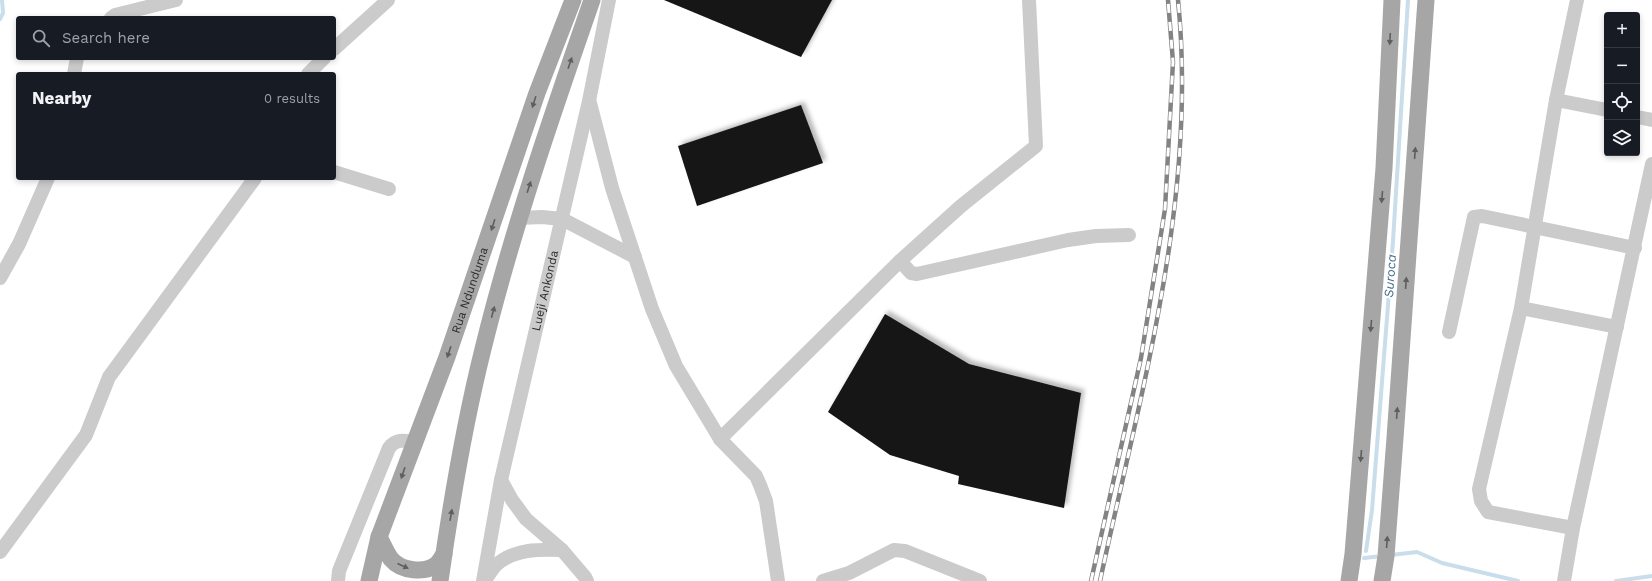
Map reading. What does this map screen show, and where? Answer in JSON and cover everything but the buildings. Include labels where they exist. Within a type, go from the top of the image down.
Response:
[{"type":"main road","name":"Rua Ndunduma","points":[[369,581],[379,537],[450,350],[537,93],[574,0]]},
{"type":"main road","points":[[440,581],[462,447],[483,349],[519,218],[592,0]]},
{"type":"main road","points":[[1349,581],[1353,554],[1384,168],[1392,0]]},
{"type":"main road","points":[[1382,581],[1386,556],[1395,438],[1426,0]]},
{"type":"main road","points":[[379,537],[392,560],[400,566],[409,569],[429,568],[438,563],[444,554]]},
{"type":"street","points":[[113,16],[115,14],[176,0]]},
{"type":"street","points":[[336,47],[388,0]]},
{"type":"street","name":"Lueji Ankonda","points":[[484,581],[501,480],[589,101],[609,0]]},
{"type":"street","points":[[720,439],[900,261],[961,206],[1036,146],[1029,0]]},
{"type":"street","points":[[1573,528],[1488,512],[1480,501],[1479,488],[1520,308],[1556,100],[1577,0]]},
{"type":"street","points":[[74,72],[77,60]]},
{"type":"street","points":[[310,72],[322,60]]},
{"type":"street","points":[[1556,100],[1604,109]]},
{"type":"street","points":[[589,101],[612,188],[652,309],[676,366],[720,439],[756,476],[760,485],[766,501],[778,581]]},
{"type":"street","points":[[1640,117],[1652,120]]},
{"type":"street","points":[[1564,581],[1573,528],[1617,327],[1635,248],[1647,213],[1652,164]]},
{"type":"street","points":[[336,173],[389,188]]},
{"type":"street","points":[[0,278],[19,244],[47,180]]},
{"type":"street","points":[[0,552],[86,435],[109,377],[254,180]]},
{"type":"street","points":[[1449,332],[1474,217],[1482,216],[1635,248]]},
{"type":"street","points":[[519,218],[542,217],[562,219],[635,257]]},
{"type":"street","points":[[900,261],[911,273],[917,274],[1068,240],[1096,236],[1129,235]]},
{"type":"street","points":[[1520,308],[1617,327]]},
{"type":"street","points":[[338,581],[339,572],[389,448],[392,443],[398,441],[414,442]]},
{"type":"street","points":[[501,480],[512,500],[526,519],[562,550],[587,581]]},
{"type":"street","points":[[484,581],[496,565],[510,556],[524,551],[562,550]]},
{"type":"street","points":[[823,581],[849,573],[894,550],[904,551],[980,581]]},
{"type":"waterway","points":[[0,19],[3,13],[2,0]]},
{"type":"waterway","name":"Suroca","points":[[1366,551],[1372,510],[1393,241],[1408,0]]},
{"type":"waterway","points":[[1391,555],[1417,552],[1442,563],[1518,581]]},
{"type":"waterway","points":[[1364,558],[1382,556]]},
{"type":"waterway","points":[[1616,581],[1652,576]]},
{"type":"railway","points":[[1091,581],[1141,358],[1165,209],[1173,62],[1168,0]]},
{"type":"railway","points":[[1100,581],[1148,365],[1162,293],[1173,220],[1180,147],[1182,74],[1178,0]]}]
